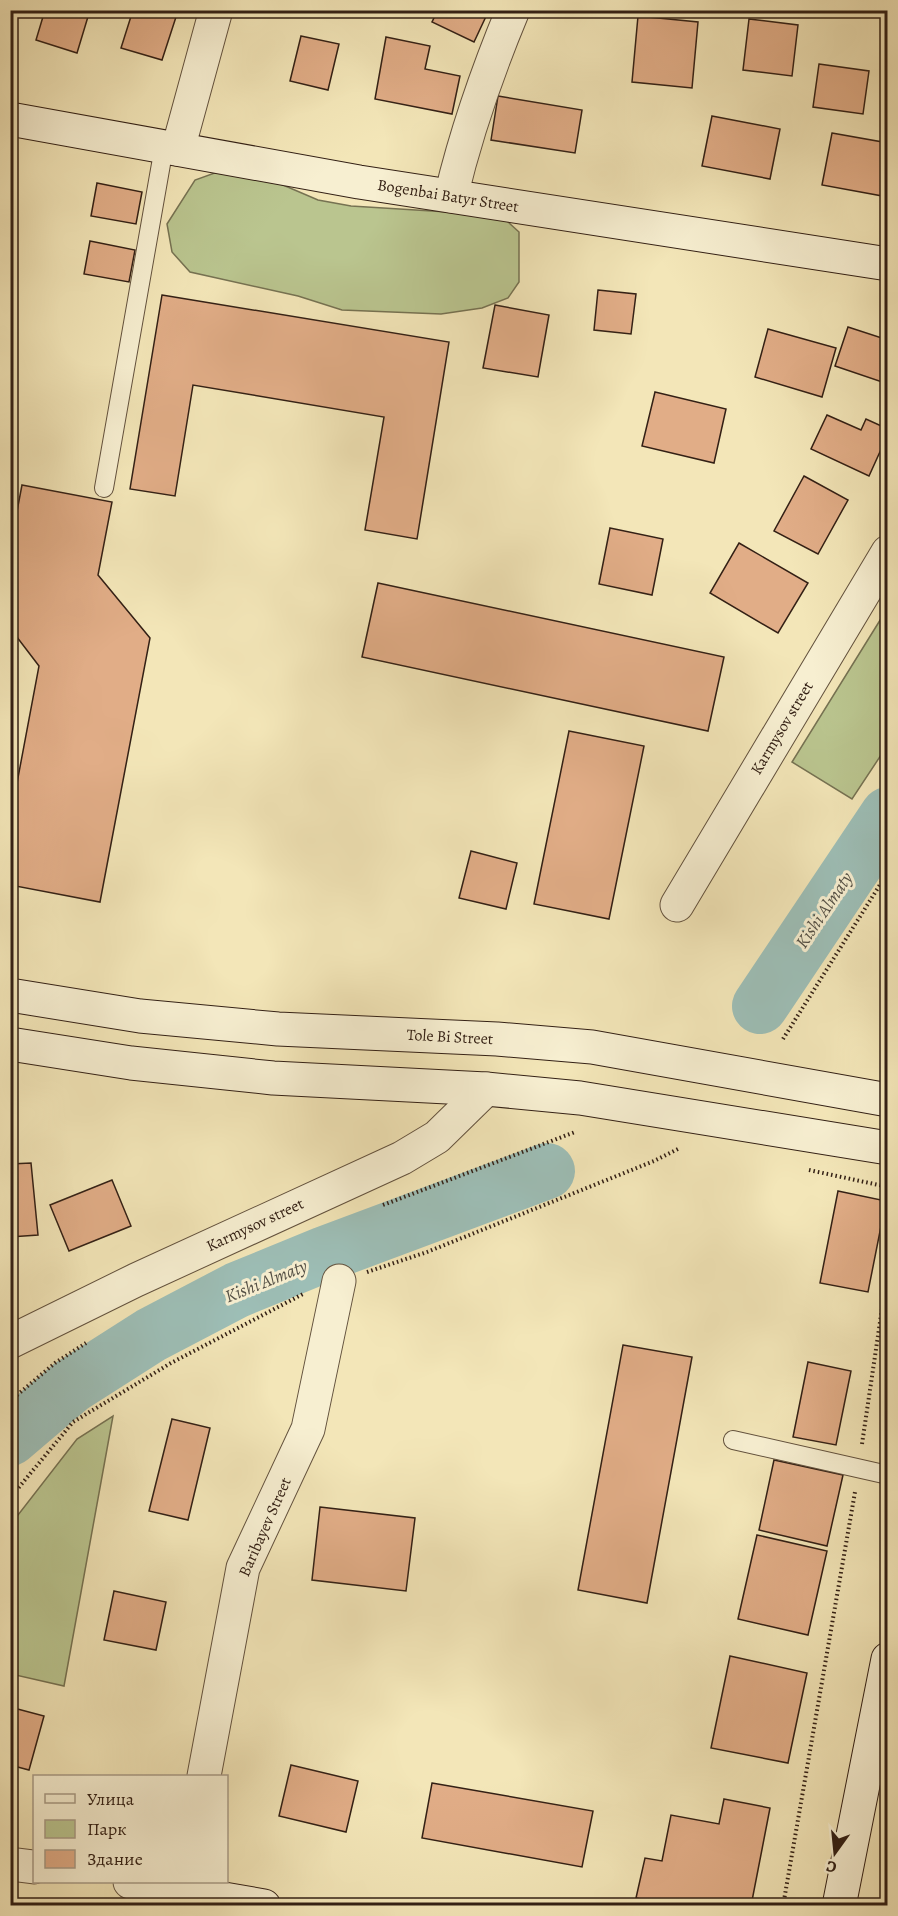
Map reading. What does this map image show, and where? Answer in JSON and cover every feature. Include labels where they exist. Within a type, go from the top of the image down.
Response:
[{"type":"street","points":[[171,148],[216,10]]},
{"type":"street","points":[[452,196],[460,159],[513,10]]},
{"type":"street","name":"Bogenbai Batyr Street","points":[[10,120],[359,182],[888,264]]},
{"type":"street","name":"Karmysov street","points":[[677,905],[888,552]]},
{"type":"street","name":"Tole Bi Street","points":[[10,995],[140,1016],[278,1029],[592,1047],[888,1100]]},
{"type":"street","points":[[10,1044],[130,1063],[273,1078],[486,1089],[580,1098],[888,1148]]},
{"type":"street","name":"Karmysov street","points":[[10,1342],[136,1280],[402,1158],[437,1137],[486,1089]]},
{"type":"street","name":"Baribayev Street","points":[[204,1775],[243,1568],[308,1429],[339,1281]]},
{"type":"street","points":[[839,1905],[888,1659]]},
{"type":"street","points":[[10,1864],[33,1866]]},
{"type":"street","points":[[139,1883],[183,1893],[264,1905]]},
{"type":"lane","points":[[104,488],[171,148]]},
{"type":"lane","points":[[733,1440],[888,1474]]},
{"type":"path","points":[[783,1039],[888,872]]},
{"type":"path","points":[[379,1207],[582,1129]]},
{"type":"path","points":[[675,1143],[687,1145]]},
{"type":"path","points":[[783,1905],[859,1468],[888,1268]]},
{"type":"path","points":[[10,1401],[55,1363],[93,1339]]},
{"type":"green space","points":[[234,166],[318,200],[351,206],[448,212],[507,221],[519,232],[519,282],[508,298],[482,308],[441,314],[342,310],[298,296],[190,272],[172,252],[167,224],[195,180]]},
{"type":"green space","points":[[887,609],[887,746],[852,799],[792,762]]},
{"type":"green space","points":[[113,1416],[64,1686],[11,1674],[11,1524],[77,1439]]},
{"type":"building","points":[[45,10],[90,10],[77,53],[36,40]]},
{"type":"building","points":[[133,10],[152,10],[176,17],[162,60],[121,48]]},
{"type":"building","points":[[438,10],[489,10],[474,42],[432,22]]},
{"type":"building","points":[[638,16],[698,22],[692,88],[632,82]]},
{"type":"building","points":[[749,19],[798,25],[792,76],[743,70]]},
{"type":"building","points":[[301,36],[339,44],[328,90],[290,81]]},
{"type":"building","points":[[386,37],[430,46],[425,69],[460,76],[452,114],[375,99]]},
{"type":"building","points":[[819,64],[869,71],[863,114],[813,107]]},
{"type":"building","points":[[498,96],[582,110],[575,153],[491,140]]},
{"type":"building","points":[[712,116],[780,129],[770,179],[702,166]]},
{"type":"building","points":[[832,133],[888,143],[888,197],[822,185]]},
{"type":"building","points":[[97,183],[142,192],[136,224],[91,216]]},
{"type":"building","points":[[90,241],[135,250],[129,282],[84,274]]},
{"type":"building","points":[[598,290],[636,294],[631,334],[594,330]]},
{"type":"building","points":[[162,295],[449,342],[417,539],[365,530],[384,417],[193,385],[175,496],[130,489]]},
{"type":"building","points":[[495,305],[549,315],[538,377],[483,368]]},
{"type":"building","points":[[848,327],[888,340],[888,384],[835,366]]},
{"type":"building","points":[[768,329],[836,348],[822,397],[755,377]]},
{"type":"building","points":[[655,392],[726,409],[714,463],[642,446]]},
{"type":"building","points":[[827,415],[861,430],[866,419],[888,429],[888,434],[869,476],[811,449]]},
{"type":"building","points":[[804,476],[848,500],[818,554],[774,531]]},
{"type":"building","points":[[22,485],[112,502],[98,575],[150,638],[100,902],[10,885],[10,782],[17,783],[39,666],[10,628],[10,548]]},
{"type":"building","points":[[610,528],[663,539],[652,595],[599,584]]},
{"type":"building","points":[[739,543],[808,583],[778,633],[710,593]]},
{"type":"building","points":[[378,583],[724,657],[708,731],[362,657]]},
{"type":"building","points":[[569,731],[644,746],[609,919],[534,904]]},
{"type":"building","points":[[471,851],[517,863],[506,909],[459,898]]},
{"type":"building","points":[[31,1163],[38,1235],[10,1237],[10,1164]]},
{"type":"building","points":[[112,1180],[131,1226],[69,1251],[50,1205]]},
{"type":"building","points":[[838,1191],[886,1201],[868,1292],[820,1283]]},
{"type":"building","points":[[623,1345],[692,1357],[647,1603],[578,1590]]},
{"type":"building","points":[[808,1362],[851,1371],[836,1445],[793,1437]]},
{"type":"building","points":[[172,1419],[210,1428],[188,1520],[149,1511]]},
{"type":"building","points":[[774,1460],[843,1475],[827,1546],[759,1530]]},
{"type":"building","points":[[320,1507],[415,1518],[406,1591],[312,1580]]},
{"type":"building","points":[[757,1535],[827,1551],[808,1635],[738,1619]]},
{"type":"building","points":[[114,1591],[166,1602],[156,1650],[104,1640]]},
{"type":"building","points":[[730,1656],[807,1673],[788,1763],[711,1748]]},
{"type":"building","points":[[10,1707],[44,1716],[29,1770],[10,1765]]},
{"type":"building","points":[[291,1765],[358,1781],[346,1832],[279,1816]]},
{"type":"building","points":[[432,1783],[593,1811],[582,1867],[422,1838]]},
{"type":"building","points":[[724,1799],[770,1808],[751,1906],[673,1906],[636,1898],[645,1858],[662,1861],[671,1815],[719,1824]]},
{"type":"waterway","name":"Kіshі Almaty","points":[[760,1006],[888,815]]},
{"type":"waterway","name":"Kіshі Almaty","points":[[10,1438],[71,1386],[151,1335],[237,1290],[325,1254],[547,1171]]}]
